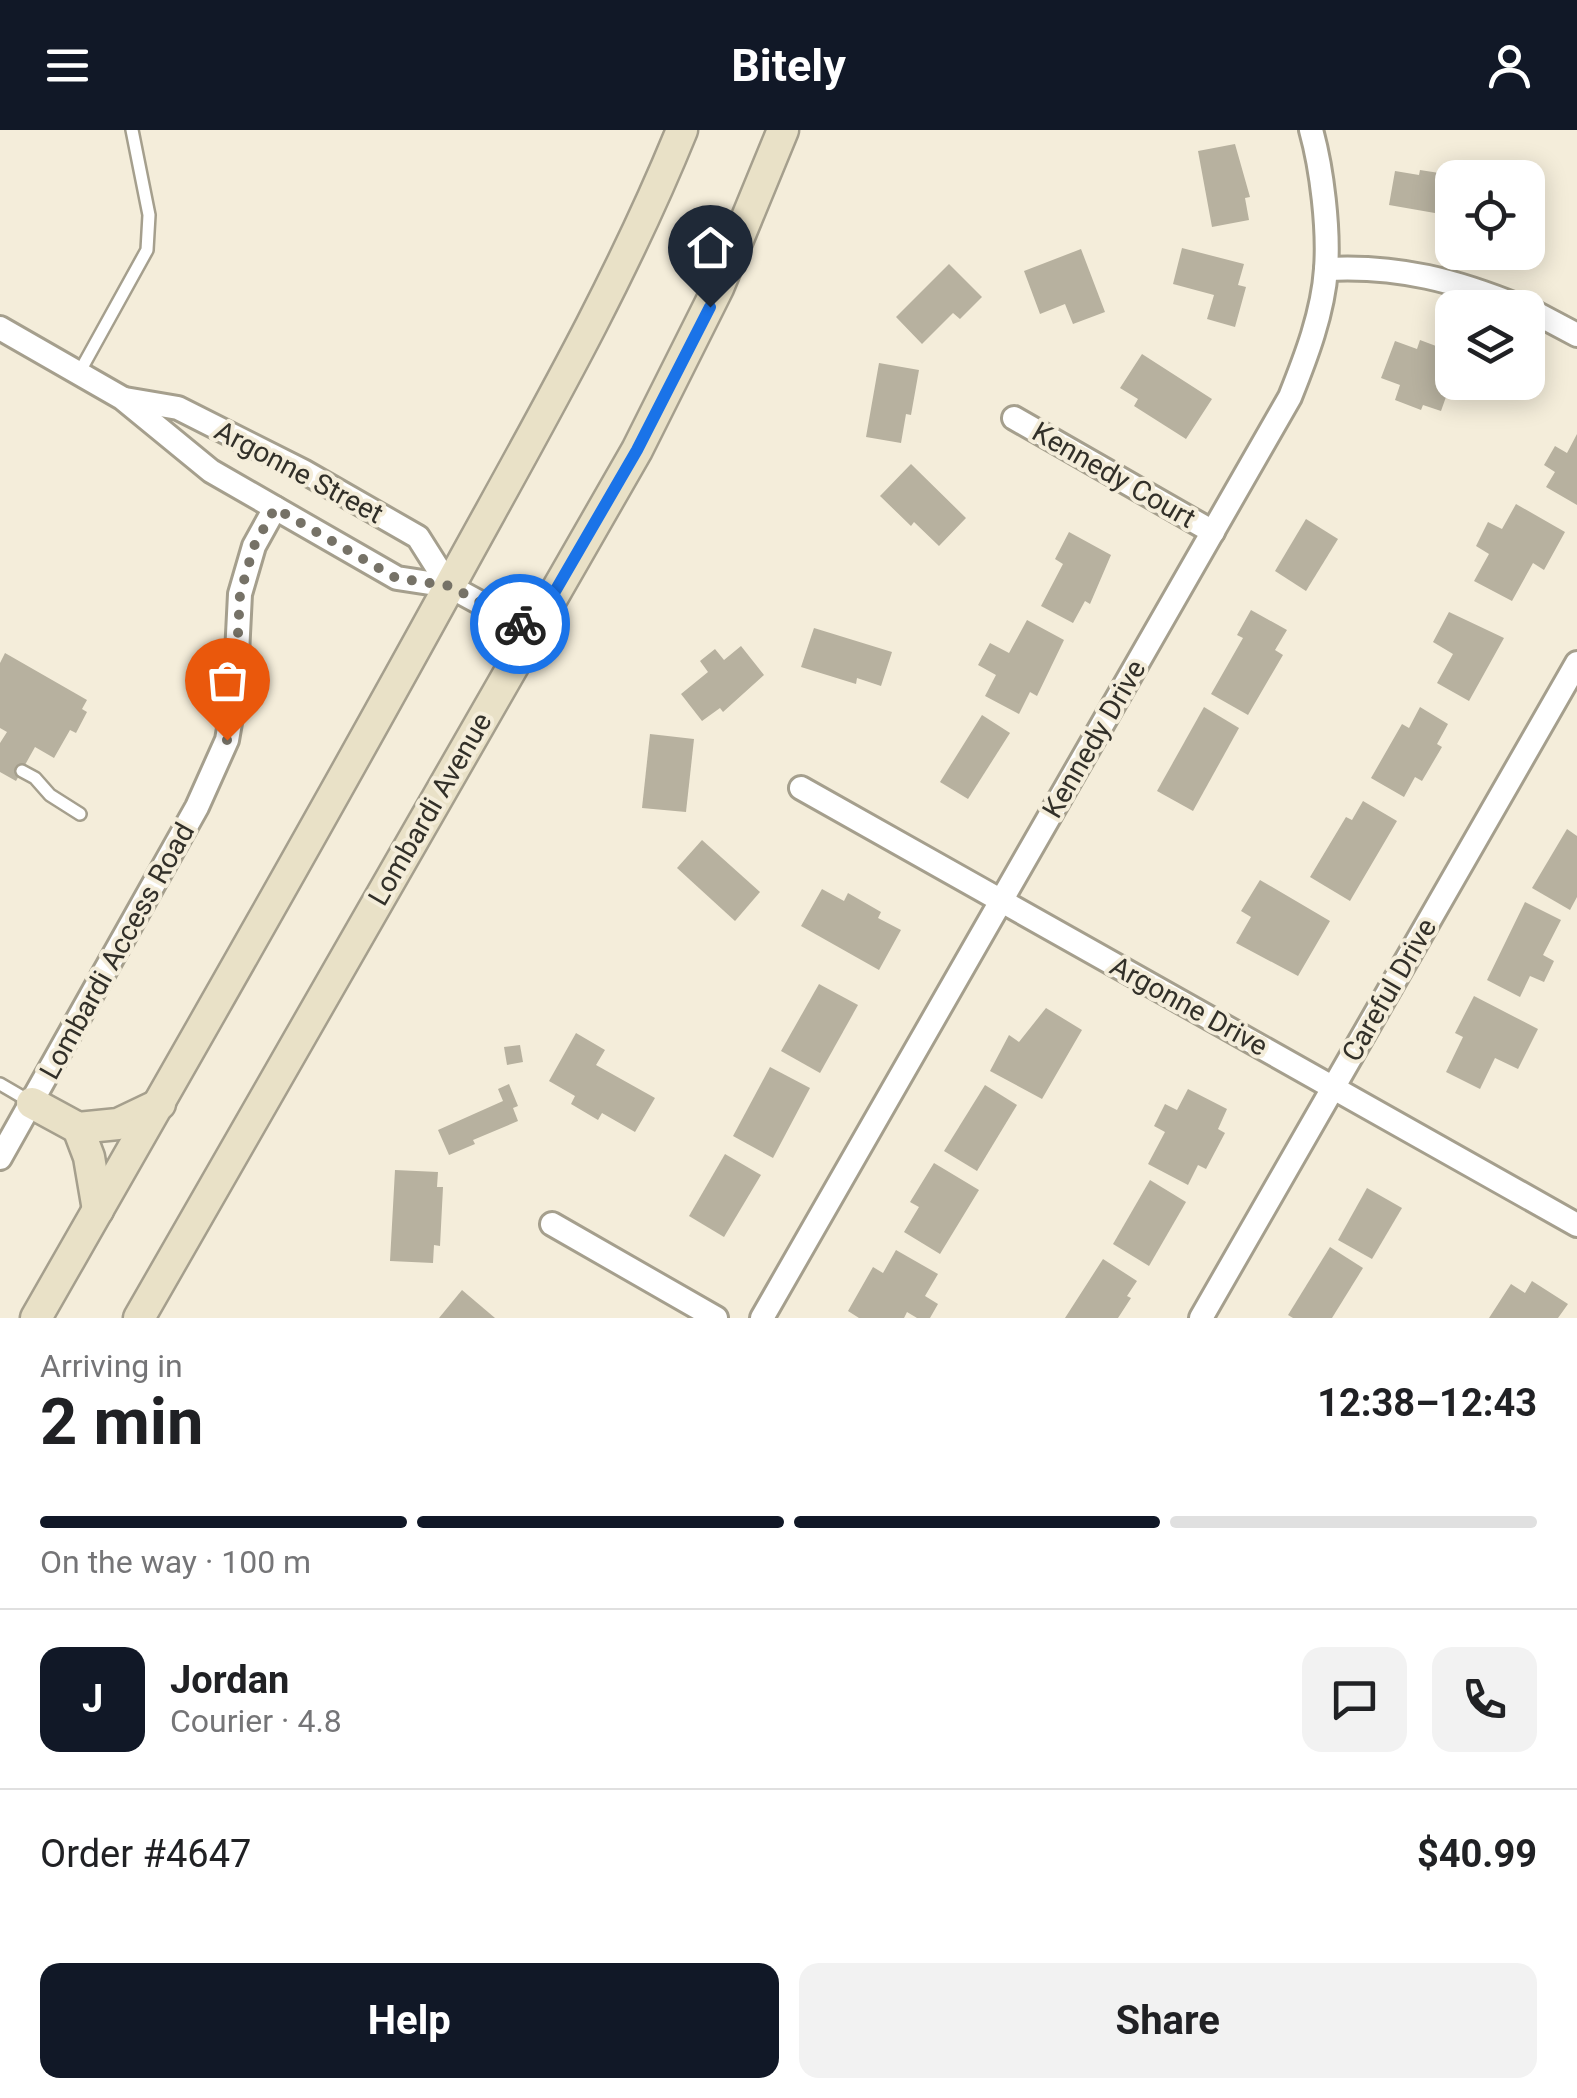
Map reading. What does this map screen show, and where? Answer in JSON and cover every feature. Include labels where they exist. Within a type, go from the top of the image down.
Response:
[{"type":"main road","points":[[36,1318],[363,746],[584,343],[682,130]]},
{"type":"main road","name":"Lombardi Avenue","points":[[138,1318],[680,369],[750,218],[783,130]]},
{"type":"main road","points":[[32,1103],[78,1128],[125,1122],[160,1104]]},
{"type":"main road","points":[[78,1128],[90,1158],[98,1210]]},
{"type":"street","name":"Kennedy Drive","points":[[762,1318],[1290,397],[1309,350],[1326,270],[1320,163],[1311,130]]},
{"type":"street","points":[[1326,270],[1366,267],[1461,283],[1479,290]]},
{"type":"street","points":[[1545,318],[1577,335]]},
{"type":"street","name":"Argonne Street","points":[[0,328],[122,398],[210,470],[396,578],[450,586],[532,631]]},
{"type":"street","name":"Argonne Street","points":[[122,398],[178,408],[302,471],[418,537],[450,586]]},
{"type":"street","name":"Kennedy Court","points":[[1014,418],[1213,532]]},
{"type":"street","name":"Lombardi Access Road","points":[[0,1158],[196,807],[227,740],[235,694],[240,594],[254,546],[275,508]]},
{"type":"street","name":"Careful Drive","points":[[1201,1318],[1577,663]]},
{"type":"street","name":"Argonne Drive","points":[[801,788],[1577,1225]]},
{"type":"street","points":[[552,1224],[716,1318]]},
{"type":"lane","points":[[79,374],[147,250],[150,215],[132,130]]},
{"type":"lane","points":[[22,770],[80,814]]},
{"type":"lane","points":[[0,1084],[32,1103]]},
{"type":"building","points":[[1235,144],[1250,197],[1245,198],[1249,220],[1212,227],[1198,151]]},
{"type":"building","points":[[1420,170],[1435,172],[1435,213],[1389,205],[1395,171],[1419,175]]},
{"type":"building","points":[[1182,248],[1244,264],[1238,285],[1246,287],[1235,327],[1207,319],[1214,295],[1173,284]]},
{"type":"building","points":[[1081,249],[1105,312],[1073,324],[1065,304],[1040,314],[1024,271]]},
{"type":"building","points":[[949,264],[982,297],[960,319],[953,313],[922,344],[896,317]]},
{"type":"building","points":[[1420,340],[1435,346],[1435,400],[1445,400],[1441,411],[1423,405],[1421,410],[1395,400],[1400,385],[1381,378],[1395,341],[1417,349]]},
{"type":"building","points":[[1142,354],[1212,399],[1186,439],[1134,406],[1138,399],[1120,388]]},
{"type":"building","points":[[879,363],[919,370],[911,415],[906,414],[901,443],[866,437]]},
{"type":"building","points":[[1577,434],[1577,505],[1546,487],[1555,472],[1544,465],[1555,446],[1567,453]]},
{"type":"building","points":[[911,464],[966,518],[939,546],[880,496]]},
{"type":"building","points":[[1516,504],[1565,532],[1544,570],[1533,563],[1512,601],[1474,581],[1489,554],[1476,546],[1488,522],[1502,529]]},
{"type":"building","points":[[1306,519],[1338,539],[1306,591],[1275,571]]},
{"type":"building","points":[[1069,532],[1111,555],[1090,604],[1085,601],[1073,623],[1041,606],[1063,564],[1055,559]]},
{"type":"building","points":[[1251,610],[1287,630],[1275,650],[1283,655],[1248,715],[1211,694],[1243,638],[1237,635]]},
{"type":"building","points":[[1449,612],[1504,638],[1469,701],[1437,683],[1453,654],[1433,642]]},
{"type":"building","points":[[1027,620],[1064,640],[1037,696],[1030,692],[1019,714],[985,696],[996,675],[978,665],[990,643],[1009,653]]},
{"type":"building","points":[[814,628],[892,652],[881,686],[857,678],[856,684],[801,667]]},
{"type":"building","points":[[741,646],[764,675],[723,712],[720,708],[702,721],[681,694],[708,672],[700,661],[715,649],[724,660]]},
{"type":"building","points":[[5,653],[87,700],[82,709],[87,712],[76,733],[70,730],[54,758],[35,747],[16,781],[0,772],[0,743],[7,732],[0,728],[0,663]]},
{"type":"building","points":[[1204,707],[1239,728],[1193,811],[1157,791]]},
{"type":"building","points":[[1420,707],[1448,724],[1437,744],[1442,747],[1422,781],[1415,777],[1404,797],[1371,778],[1402,724],[1409,728]]},
{"type":"building","points":[[982,715],[1010,733],[968,799],[940,782]]},
{"type":"building","points":[[650,734],[694,739],[686,812],[642,808]]},
{"type":"building","points":[[1363,801],[1397,821],[1350,901],[1310,877],[1346,817],[1352,820]]},
{"type":"building","points":[[1567,829],[1577,836],[1577,897],[1570,910],[1532,888]]},
{"type":"building","points":[[702,840],[760,892],[735,921],[677,868]]},
{"type":"building","points":[[1260,880],[1330,921],[1298,976],[1236,943],[1251,917],[1241,911]]},
{"type":"building","points":[[822,889],[844,901],[848,893],[881,912],[878,918],[901,930],[879,970],[801,926]]},
{"type":"building","points":[[1525,902],[1561,920],[1543,955],[1554,961],[1544,982],[1530,976],[1520,997],[1487,980]]},
{"type":"building","points":[[819,984],[858,1005],[820,1073],[781,1051]]},
{"type":"building","points":[[1474,996],[1538,1029],[1518,1069],[1495,1058],[1480,1089],[1446,1072],[1463,1037],[1455,1033]]},
{"type":"building","points":[[1046,1008],[1082,1030],[1042,1099],[990,1071],[1009,1035],[1019,1042]]},
{"type":"building","points":[[576,1033],[605,1050],[596,1065],[655,1098],[635,1132],[602,1113],[598,1120],[571,1104],[575,1096],[549,1081]]},
{"type":"building","points":[[520,1045],[523,1062],[507,1065],[504,1047]]},
{"type":"building","points":[[770,1067],[810,1088],[773,1158],[733,1136]]},
{"type":"building","points":[[509,1084],[518,1106],[513,1108],[518,1121],[449,1155],[438,1130],[503,1101],[498,1089]]},
{"type":"building","points":[[985,1085],[1017,1105],[977,1171],[944,1151]]},
{"type":"building","points":[[1188,1089],[1227,1109],[1218,1129],[1225,1133],[1206,1169],[1198,1165],[1188,1185],[1148,1164],[1165,1132],[1154,1126],[1165,1104],[1177,1110]]},
{"type":"building","points":[[725,1154],[761,1175],[724,1237],[689,1216]]},
{"type":"building","points":[[934,1163],[979,1190],[940,1254],[904,1232],[919,1207],[910,1202]]},
{"type":"building","points":[[395,1170],[438,1172],[437,1187],[443,1187],[440,1246],[434,1245],[433,1263],[390,1261]]},
{"type":"building","points":[[1150,1180],[1186,1202],[1149,1266],[1113,1244]]},
{"type":"building","points":[[1367,1188],[1402,1208],[1372,1259],[1338,1240]]},
{"type":"building","points":[[1330,1247],[1363,1268],[1332,1318],[1293,1318],[1288,1315]]},
{"type":"building","points":[[896,1250],[938,1274],[925,1296],[938,1304],[930,1318],[917,1318],[907,1312],[904,1318],[859,1318],[848,1311],[873,1267],[883,1273]]},
{"type":"building","points":[[1103,1259],[1137,1281],[1127,1296],[1131,1298],[1118,1318],[1065,1318]]},
{"type":"building","points":[[1532,1281],[1568,1304],[1558,1318],[1489,1318],[1511,1284],[1525,1293]]},
{"type":"building","points":[[462,1290],[495,1318],[439,1318]]},
{"type":"way so far","points":[[227,740],[235,694],[240,594],[254,546],[275,508],[396,578],[450,586],[520,624]]},
{"type":"route","points":[[520,624],[532,631],[637,450],[710,307]]}]
